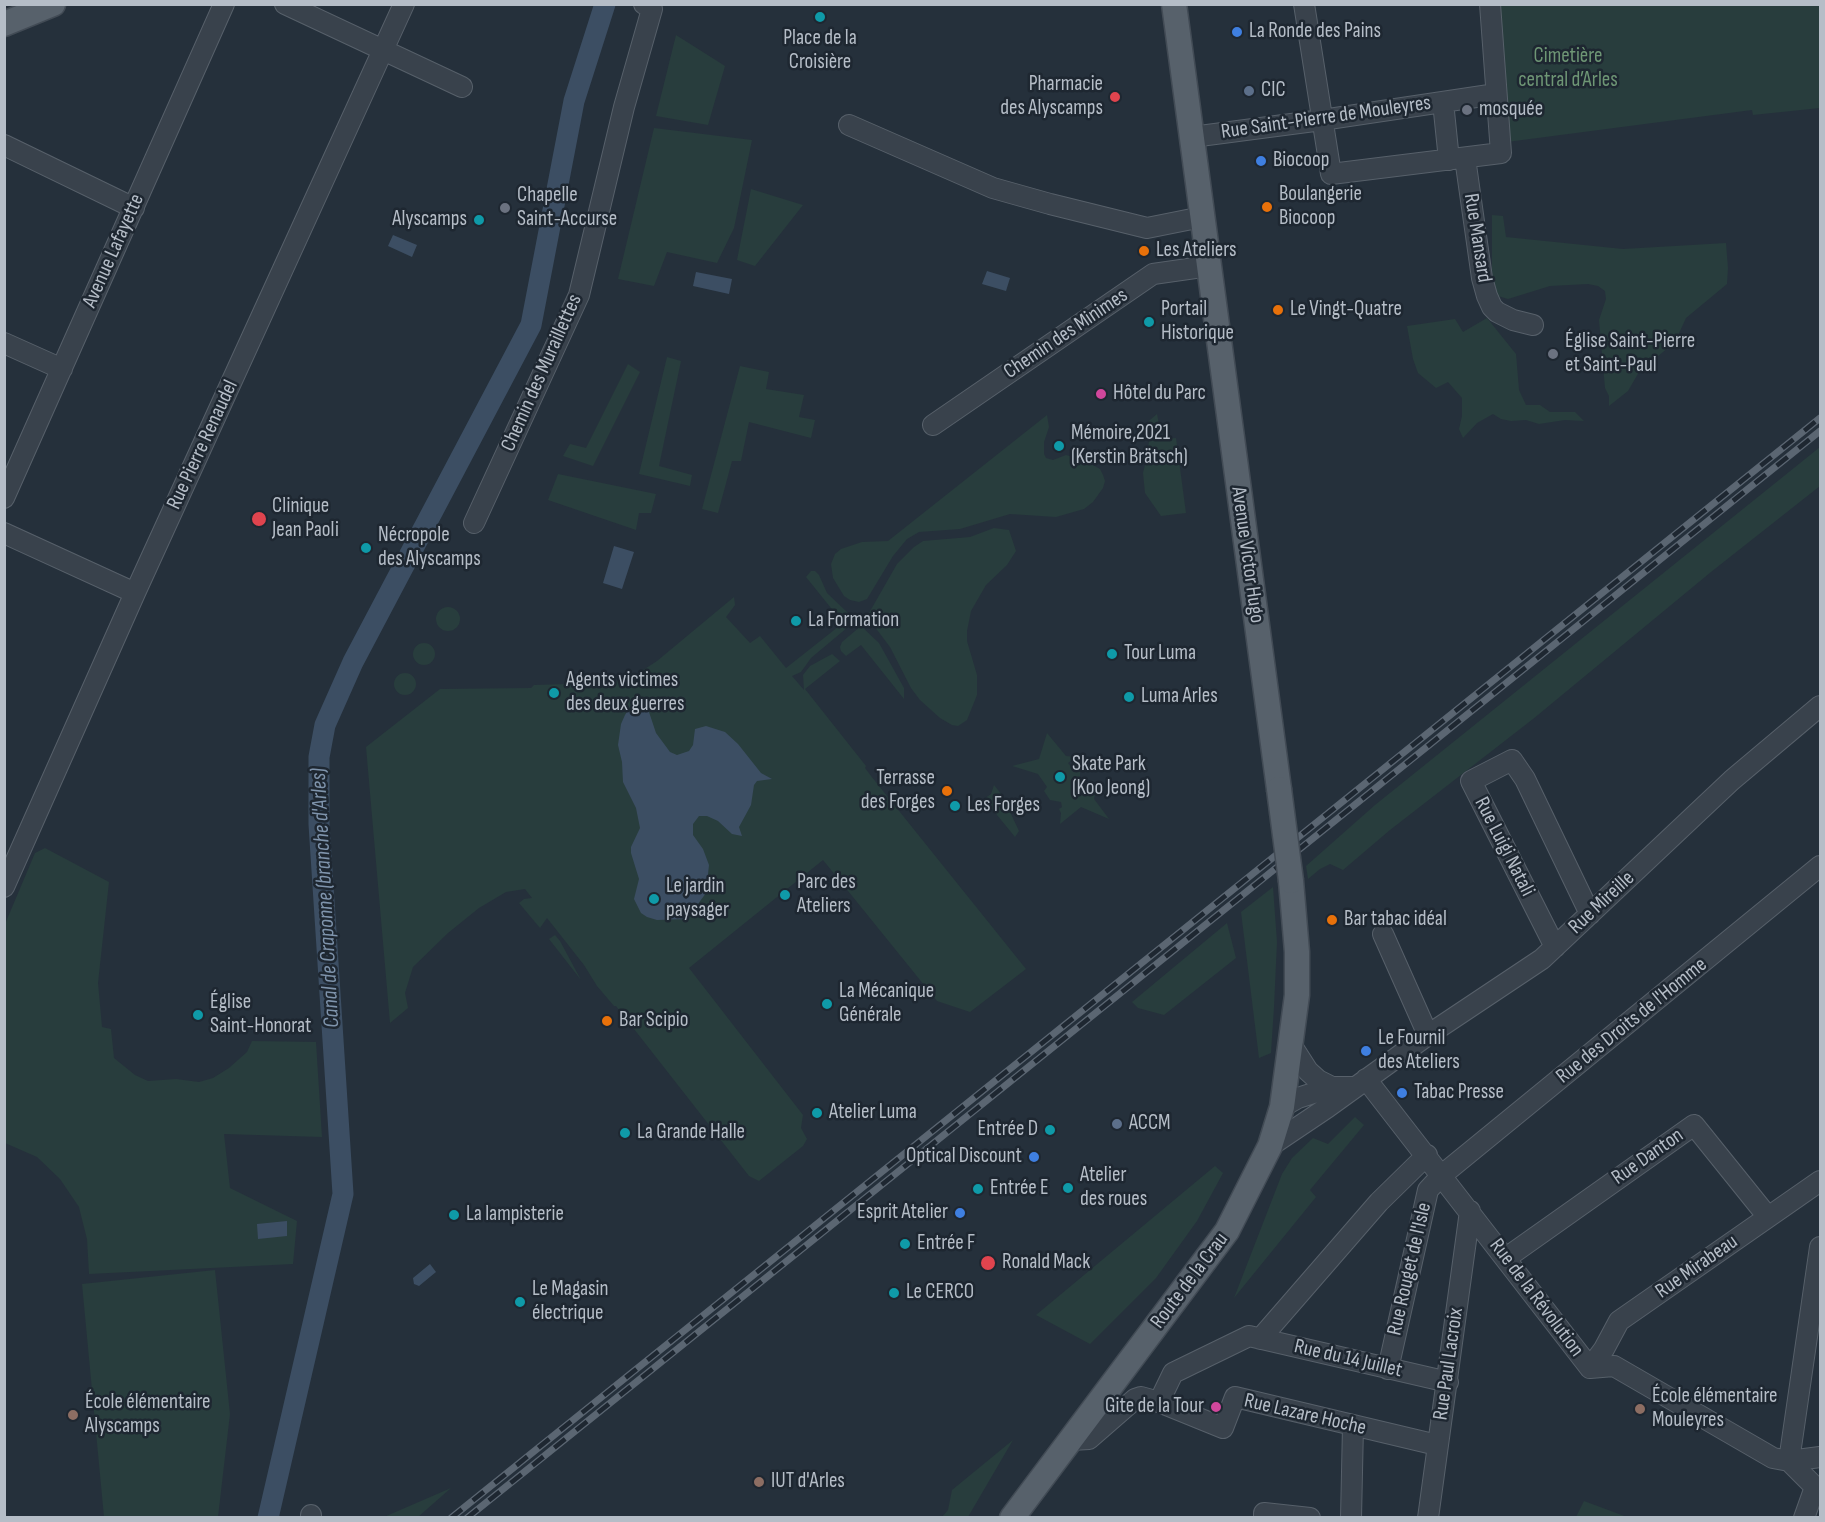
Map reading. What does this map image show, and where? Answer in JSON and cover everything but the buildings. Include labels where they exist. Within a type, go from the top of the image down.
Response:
[{"type":"main road","points":[[4,24],[53,4]]},
{"type":"main road","name":"Avenue Victor Hugo","points":[[1174,4],[1291,881],[1297,952],[1297,995],[1292,1046],[1282,1107]]},
{"type":"main road","name":"Route de la Crau","points":[[1012,1518],[1227,1231],[1270,1146],[1282,1107]]},
{"type":"street","name":"Avenue Lafayette","points":[[4,498],[224,4]]},
{"type":"street","points":[[285,4],[462,87]]},
{"type":"street","name":"Rue Pierre Renaudel","points":[[4,887],[135,593],[404,4]]},
{"type":"street","points":[[1304,4],[1331,174],[1501,153],[1490,4]]},
{"type":"street","name":"Chemin des Muraillettes","points":[[474,523],[579,295],[648,7]]},
{"type":"street","name":"Rue Saint-Pierre de Mouleyres","points":[[1192,137],[1496,94]]},
{"type":"street","name":"Rue Mansard","points":[[1443,102],[1471,206],[1486,296],[1492,307],[1513,320],[1533,325]]},
{"type":"street","points":[[849,125],[993,188],[1050,204],[1147,228],[1202,217]]},
{"type":"street","points":[[4,145],[134,208]]},
{"type":"street","name":"Chemin des Minimes","points":[[933,425],[1153,274],[1209,266]]},
{"type":"street","points":[[4,343],[62,369]]},
{"type":"street","points":[[4,533],[135,593]]},
{"type":"street","name":"Rue Mireille","points":[[1270,1146],[1428,1035],[1542,959],[1732,780],[1821,706]]},
{"type":"street","name":"Rue Luigi Natali","points":[[1555,947],[1471,781],[1512,760],[1525,779],[1590,914]]},
{"type":"street","name":"Rue des Droits de l'Homme","points":[[1442,1175],[1821,866]]},
{"type":"street","points":[[1383,934],[1428,1035]]},
{"type":"street","points":[[1292,1046],[1308,1071],[1318,1080],[1332,1087]]},
{"type":"street","points":[[1282,1107],[1298,1098],[1332,1087],[1360,1083]]},
{"type":"street","name":"Rue de la Révolution","points":[[1360,1083],[1426,1155],[1590,1368],[1614,1366],[1773,1458],[1789,1461]]},
{"type":"street","name":"Rue Danton","points":[[1506,1258],[1694,1125],[1768,1217]]},
{"type":"street","points":[[1071,1440],[1089,1439],[1135,1399],[1141,1397],[1159,1402],[1173,1373],[1254,1337],[1379,1202],[1426,1155]]},
{"type":"street","name":"Rue Rouget de l'Isle","points":[[1388,1369],[1428,1190],[1442,1175]]},
{"type":"street","name":"Rue Mirabeau","points":[[1590,1368],[1604,1349],[1619,1321],[1821,1181]]},
{"type":"street","name":"Rue Paul Lacroix","points":[[1428,1518],[1470,1211]]},
{"type":"street","points":[[1789,1461],[1821,1247]]},
{"type":"street","name":"Rue du 14 Juillet","points":[[1254,1337],[1448,1382]]},
{"type":"street","name":"Rue Lazare Hoche","points":[[1159,1402],[1223,1428],[1236,1397],[1437,1445]]},
{"type":"street","points":[[1351,1518],[1353,1426]]},
{"type":"street","points":[[1789,1461],[1821,1457]]},
{"type":"street","points":[[1789,1461],[1818,1489],[1804,1518]]},
{"type":"street","points":[[1264,1518],[1264,1513],[1310,1518]]},
{"type":"green space","name":"Cimetière central d’Arles","points":[[1495,5],[1820,5],[1820,108],[1753,115],[1752,110],[1507,142]]},
{"type":"green space","points":[[676,35],[725,66],[708,125],[656,116]]},
{"type":"green space","points":[[654,128],[752,140],[734,228],[717,263],[667,252],[654,286],[618,279]]},
{"type":"green space","points":[[751,189],[803,205],[755,266],[737,260]]},
{"type":"green space","points":[[1492,215],[1503,216],[1506,237],[1623,249],[1726,243],[1727,284],[1686,318],[1675,342],[1639,372],[1628,391],[1609,406],[1609,396],[1605,388],[1599,320],[1606,299],[1605,291],[1598,286],[1588,284],[1550,286],[1508,299],[1498,296],[1493,283],[1492,270]]},
{"type":"green space","points":[[1487,318],[1516,354],[1519,390],[1526,405],[1540,405],[1550,412],[1575,412],[1584,421],[1565,420],[1539,424],[1526,420],[1501,419],[1493,414],[1477,423],[1463,438],[1459,429],[1462,398],[1448,382],[1436,388],[1418,373],[1407,326],[1455,319],[1463,332]]},
{"type":"green space","points":[[667,357],[681,361],[659,466],[692,475],[690,486],[639,474]]},
{"type":"green space","points":[[628,364],[640,372],[593,466],[563,456],[570,444],[586,448]]},
{"type":"green space","points":[[740,366],[769,372],[766,389],[804,395],[799,417],[815,420],[811,438],[749,422],[741,461],[732,461],[718,513],[702,509]]},
{"type":"green space","points":[[1157,414],[1162,439],[1176,438],[1186,513],[1161,516],[1145,493],[1143,473],[1149,441],[1144,425]]},
{"type":"green space","points":[[1047,415],[1049,427],[1044,442],[1046,458],[1053,460],[1066,455],[1084,460],[1100,469],[1105,481],[1093,502],[1084,509],[1056,517],[1010,514],[960,529],[919,532],[907,539],[893,556],[867,599],[859,602],[844,596],[833,578],[831,564],[835,554],[841,549],[862,542],[888,541]]},
{"type":"green space","points":[[1820,447],[1820,486],[1343,870],[1330,864],[1308,879],[1306,866],[1375,805]]},
{"type":"green space","points":[[558,474],[656,494],[651,513],[639,513],[636,530],[548,500]]},
{"type":"green space","points":[[994,528],[1009,530],[1016,551],[1007,565],[986,585],[971,611],[967,641],[977,675],[977,695],[967,720],[958,726],[952,725],[940,718],[920,700],[911,688],[890,647],[869,619],[869,613],[897,564],[914,547],[923,541],[970,537]]},
{"type":"green space","name":"Le jardin paysager","points":[[811,571],[819,575],[827,593],[848,613],[852,622],[811,658],[801,672],[792,676],[804,690],[803,675],[810,666],[832,654],[840,661],[805,689],[866,766],[871,776],[1026,969],[970,1012],[937,1001],[823,860],[689,968],[803,1115],[801,1128],[807,1139],[803,1146],[759,1181],[749,1176],[616,1006],[597,986],[584,965],[547,918],[540,928],[519,903],[524,899],[532,898],[525,889],[506,892],[479,908],[448,933],[413,967],[405,993],[408,1008],[390,1023],[366,747],[440,689],[531,688],[534,685],[603,683],[634,676],[657,661],[734,597],[735,605],[726,617],[750,643],[760,636],[786,668],[843,623],[806,577]]},
{"type":"green space","points":[[448,607],[456,611],[460,619],[456,627],[448,631],[440,627],[436,619],[440,611]]},
{"type":"green space","points":[[861,626],[879,643],[904,688],[904,699],[861,645],[846,656],[841,651],[842,642]]},
{"type":"green space","points":[[424,643],[432,646],[435,654],[432,662],[424,665],[416,662],[413,654],[416,646]]},
{"type":"green space","points":[[405,673],[413,676],[416,684],[413,692],[405,695],[397,692],[394,684],[397,676]]},
{"type":"green space","name":"Skate Park (Koo Jeong)","points":[[1047,733],[1066,756],[1076,757],[1068,763],[1073,769],[1080,764],[1080,780],[1091,785],[1095,794],[1094,799],[1109,819],[1081,807],[1060,824],[1061,802],[1050,800],[1044,791],[1047,787],[1038,774],[1012,766],[1039,759]]},
{"type":"green space","points":[[994,785],[1002,795],[1019,831],[1015,837],[984,799],[991,794]]},
{"type":"green space","points":[[45,848],[109,882],[98,983],[102,1027],[111,1029],[114,1058],[135,1075],[148,1081],[176,1079],[199,1082],[213,1078],[229,1068],[247,1052],[252,1041],[316,1042],[322,1137],[224,1134],[230,1188],[297,1221],[293,1264],[89,1274],[87,1239],[79,1207],[60,1179],[37,1157],[5,1143],[5,924],[35,853]]},
{"type":"green space","points":[[1273,887],[1277,942],[1271,1053],[1259,1058],[1241,912]]},
{"type":"green space","points":[[1227,923],[1236,958],[1164,1015],[1138,1008],[1132,1002]]},
{"type":"green space","points":[[555,935],[560,941],[581,980],[549,939]]},
{"type":"green space","points":[[1355,1117],[1364,1125],[1310,1190],[1316,1197],[1234,1298],[1282,1174],[1292,1158],[1313,1138],[1328,1144]]},
{"type":"green space","points":[[1215,1166],[1223,1173],[1197,1221],[1156,1278],[1090,1344],[1036,1315]]},
{"type":"green space","points":[[215,1270],[230,1414],[218,1517],[104,1517],[82,1284]]},
{"type":"green space","points":[[1013,1440],[968,1517],[942,1517],[948,1510],[952,1490]]},
{"type":"green space","points":[[451,1488],[418,1517],[384,1517]]},
{"type":"green space","points":[[1584,1501],[1627,1517],[1576,1517]]},
{"type":"water","points":[[393,235],[417,245],[412,257],[388,246]]},
{"type":"water","points":[[987,271],[1010,278],[1006,291],[982,284]]},
{"type":"water","points":[[696,272],[732,279],[729,294],[693,286]]},
{"type":"water","points":[[614,546],[634,552],[622,589],[603,583]]},
{"type":"water","points":[[645,707],[649,712],[656,733],[670,752],[677,755],[689,751],[693,745],[695,729],[706,726],[725,732],[738,744],[761,773],[772,779],[757,781],[754,785],[751,805],[739,827],[742,836],[732,834],[718,821],[707,816],[699,816],[693,824],[693,835],[703,849],[709,865],[706,893],[687,919],[657,920],[647,917],[641,913],[634,899],[639,879],[631,847],[640,828],[636,808],[623,782],[618,745],[621,724],[625,715],[628,710]]},
{"type":"water","points":[[287,1221],[287,1236],[258,1239],[257,1224]]},
{"type":"water","points":[[430,1264],[436,1272],[419,1286],[414,1284],[413,1278]]},
{"type":"waterway","name":"Canal de Craponne (branche d'Arles)","points":[[268,1518],[343,1194],[319,824],[319,757],[325,725],[353,662],[531,325],[574,101],[605,4]]},
{"type":"railway","points":[[451,1518],[1820,418]]},
{"type":"railway","points":[[467,1518],[1820,431]]},
{"type":"place","name":"Place de la Croisière","points":[[820,17]]},
{"type":"place","name":"La Ronde des Pains","points":[[1237,32]]},
{"type":"place","name":"CIC","points":[[1249,91]]},
{"type":"place","name":"Pharmacie des Alyscamps","points":[[1115,97]]},
{"type":"place","name":"mosquée","points":[[1467,110]]},
{"type":"place","name":"Biocoop","points":[[1261,161]]},
{"type":"place","name":"Boulangerie Biocoop","points":[[1267,207]]},
{"type":"place","name":"Chapelle Saint-Accurse","points":[[505,208]]},
{"type":"place","name":"Alyscamps","points":[[479,220]]},
{"type":"place","name":"Les Ateliers","points":[[1144,251]]},
{"type":"place","name":"Le Vingt-Quatre","points":[[1278,310]]},
{"type":"place","name":"Portail Historique","points":[[1149,322]]},
{"type":"place","name":"Église Saint-Pierre et Saint-Paul","points":[[1553,354]]},
{"type":"place","name":"Hôtel du Parc","points":[[1101,394]]},
{"type":"place","name":"Mémoire,2021 (Kerstin Brätsch)","points":[[1059,446]]},
{"type":"place","name":"Clinique Jean Paoli","points":[[259,519]]},
{"type":"place","name":"Nécropole des Alyscamps","points":[[366,548]]},
{"type":"place","name":"La Formation","points":[[796,621]]},
{"type":"place","name":"Tour Luma","points":[[1112,654]]},
{"type":"place","name":"Agents victimes des deux guerres","points":[[554,693]]},
{"type":"place","name":"Luma Arles","points":[[1129,697]]},
{"type":"place","name":"Skate Park (Koo Jeong)","points":[[1060,777]]},
{"type":"place","name":"Terrasse des Forges","points":[[947,791]]},
{"type":"place","name":"Les Forges","points":[[955,806]]},
{"type":"place","name":"Parc des Ateliers","points":[[785,895]]},
{"type":"place","name":"Le jardin paysager","points":[[654,899]]},
{"type":"place","name":"Bar tabac idéal","points":[[1332,920]]},
{"type":"place","name":"La Mécanique Générale","points":[[827,1004]]},
{"type":"place","name":"Église Saint-Honorat","points":[[198,1015]]},
{"type":"place","name":"Bar Scipio","points":[[607,1021]]},
{"type":"place","name":"Le Fournil des Ateliers","points":[[1366,1051]]},
{"type":"place","name":"Tabac Presse","points":[[1402,1093]]},
{"type":"place","name":"Atelier Luma","points":[[817,1113]]},
{"type":"place","name":"ACCM","points":[[1117,1124]]},
{"type":"place","name":"Entrée D","points":[[1050,1130]]},
{"type":"place","name":"La Grande Halle","points":[[625,1133]]},
{"type":"place","name":"Optical Discount","points":[[1034,1157]]},
{"type":"place","name":"Atelier des roues","points":[[1068,1188]]},
{"type":"place","name":"Entrée E","points":[[978,1189]]},
{"type":"place","name":"Esprit Atelier","points":[[960,1213]]},
{"type":"place","name":"La lampisterie","points":[[454,1215]]},
{"type":"place","name":"Entrée F","points":[[905,1244]]},
{"type":"place","name":"Ronald Mack","points":[[988,1263]]},
{"type":"place","name":"Le CERCO","points":[[894,1293]]},
{"type":"place","name":"Le Magasin électrique","points":[[520,1302]]},
{"type":"place","name":"Gite de la Tour","points":[[1216,1407]]},
{"type":"place","name":"École élémentaire Mouleyres","points":[[1640,1409]]},
{"type":"place","name":"École élémentaire Alyscamps","points":[[73,1415]]},
{"type":"place","name":"IUT d'Arles","points":[[759,1482]]}]
